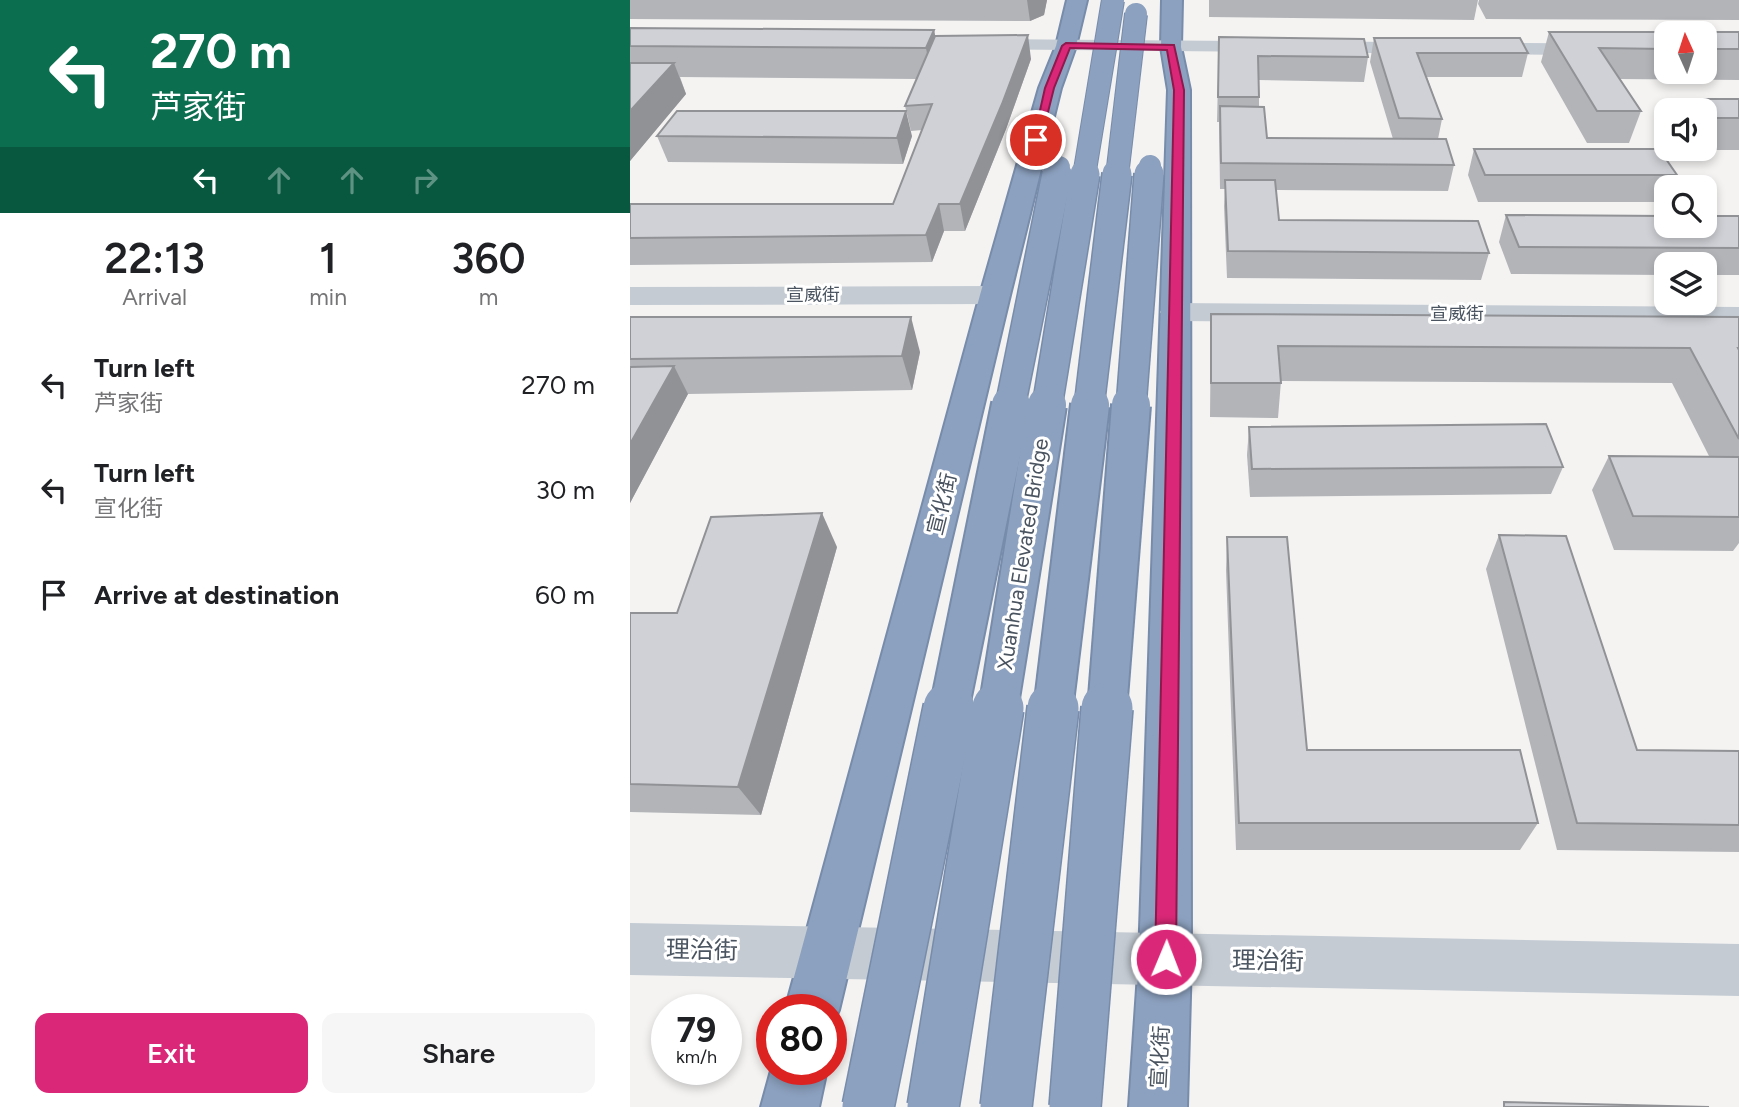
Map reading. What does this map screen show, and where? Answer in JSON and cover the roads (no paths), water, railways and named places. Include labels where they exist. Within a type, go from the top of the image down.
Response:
[{"type":"highway","name":"宣化街","points":[[817,994],[995,295],[1050,88],[1066,46],[1077,0]]},
{"type":"highway","name":"Xuanhua Elevated Bridge","points":[[933,1107],[1113,0]]},
{"type":"highway","name":"Xuanhua Elevated Bridge","points":[[1006,1107],[1138,0]]},
{"type":"highway","name":"宣化街","points":[[1157,1107],[1166,959],[1179,90],[1171,47],[1172,0]]},
{"type":"highway","points":[[1065,115],[1069,89],[1066,46]]},
{"type":"highway","points":[[1156,116],[1171,47]]},
{"type":"highway","points":[[869,1107],[1060,154]]},
{"type":"highway","points":[[1075,1107],[1152,154]]},
{"type":"highway","points":[[790,1107],[795,1085]]},
{"type":"street","points":[[957,45],[1654,50]]},
{"type":"street","name":"宣威街","points":[[630,296],[995,295]]},
{"type":"street","name":"宣威街","points":[[1175,312],[1739,316]]},
{"type":"street","name":"理治街","points":[[630,949],[1739,970]]}]
